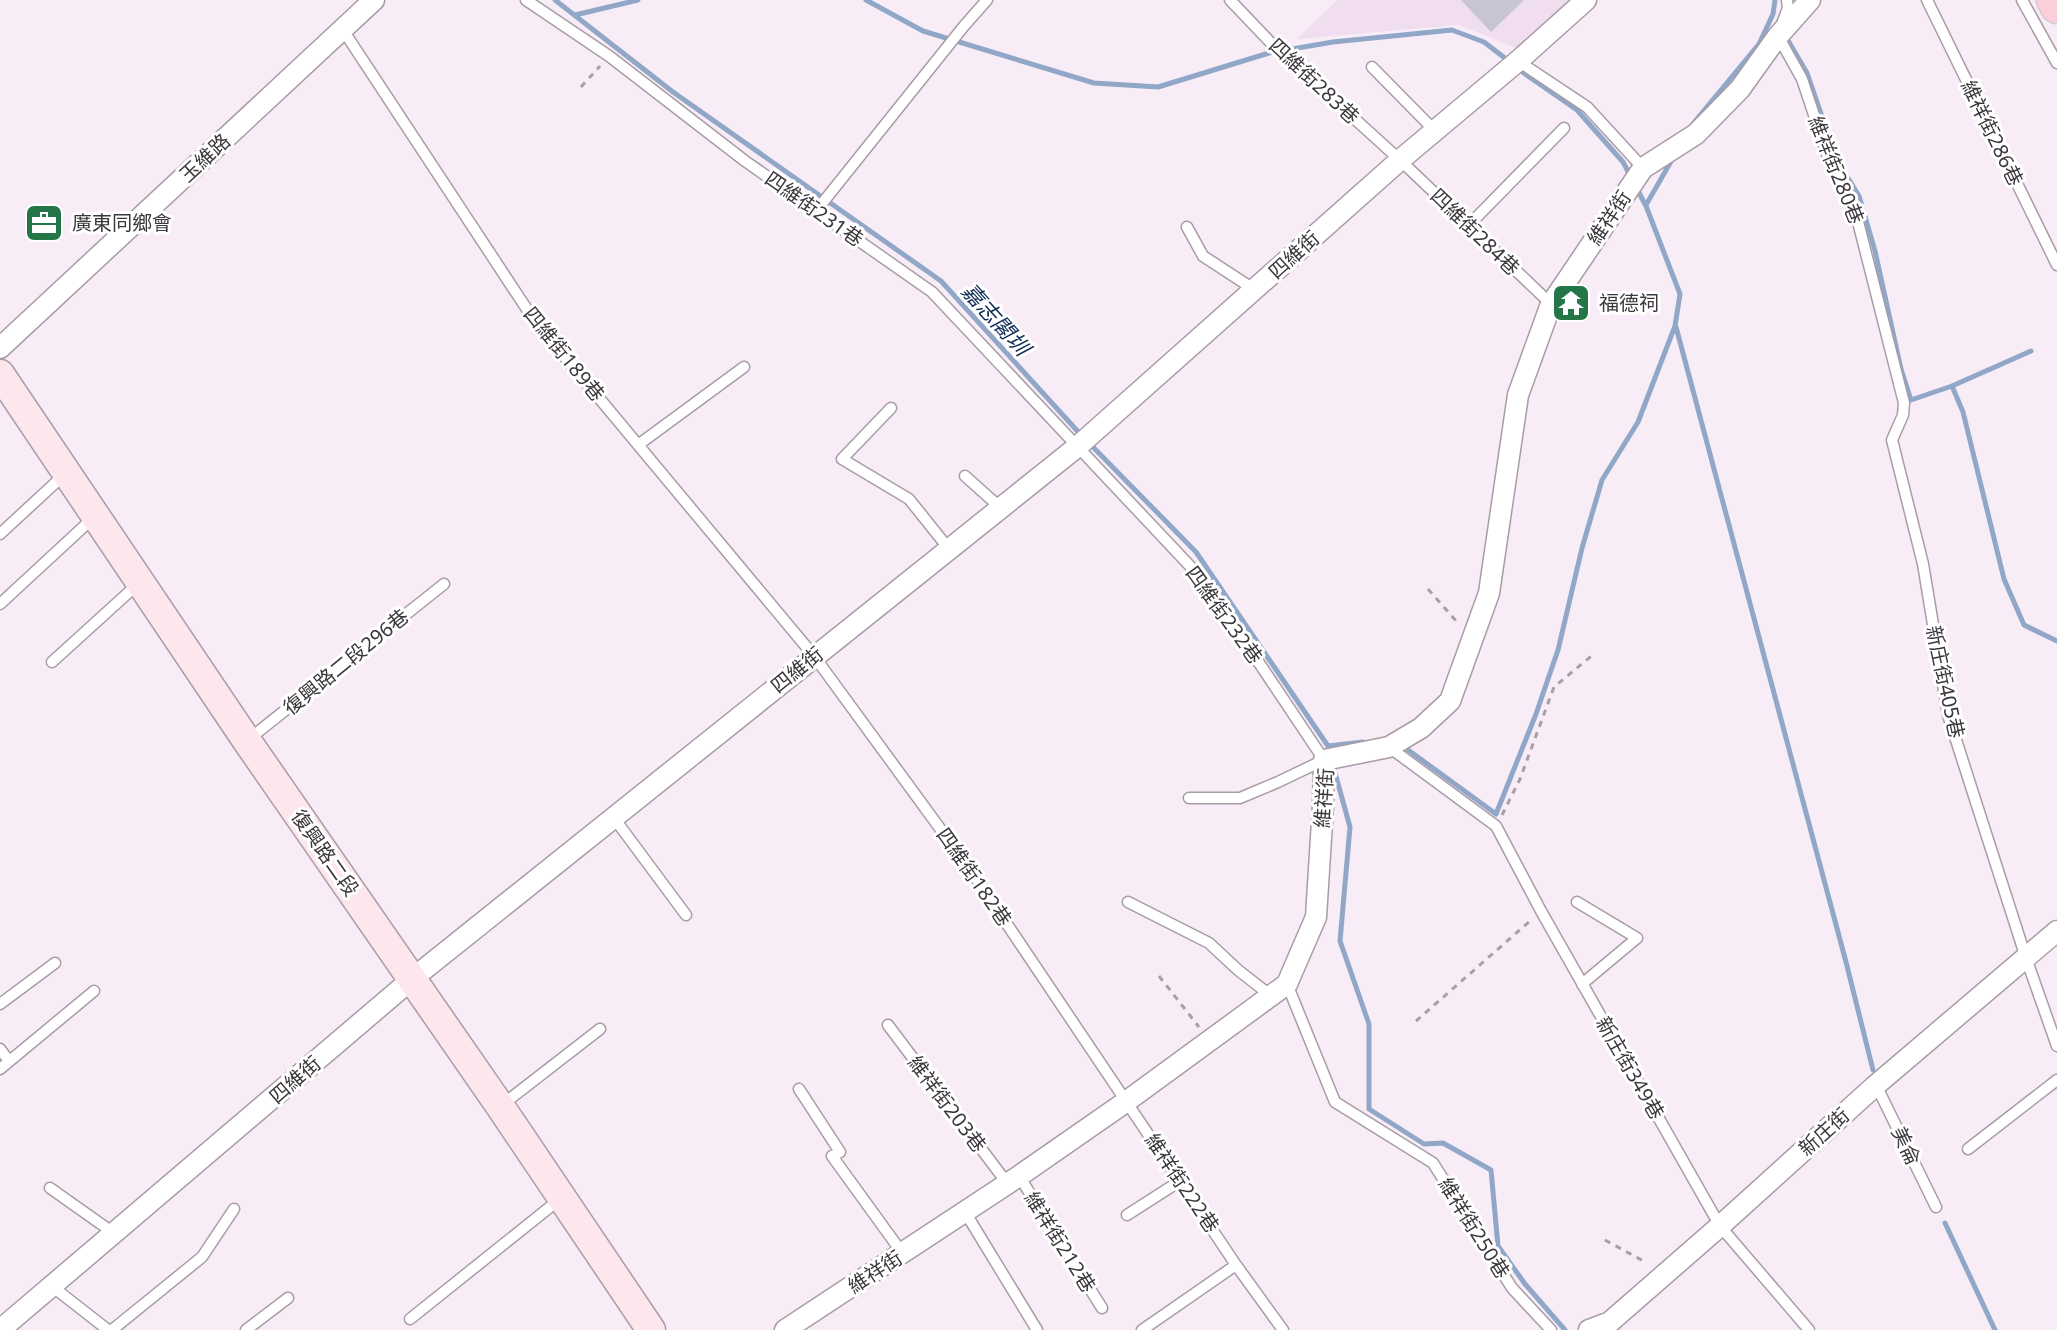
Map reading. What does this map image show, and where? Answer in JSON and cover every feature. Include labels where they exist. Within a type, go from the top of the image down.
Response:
[{"type":"main road","points":[[2053,0],[2057,7]]},
{"type":"street","name":"玉維路","points":[[0,348],[374,0]]},
{"type":"street","name":"四維街","points":[[0,1330],[412,979],[1077,447],[1400,160],[1586,0]]},
{"type":"street","name":"維祥街","points":[[785,1330],[1013,1180],[1279,989],[1316,917],[1324,760],[1389,747],[1421,728],[1450,701],[1489,593],[1518,395],[1551,304],[1643,168],[1696,134],[1740,89],[1778,36],[1810,0]]},
{"type":"street","name":"復興路二段","points":[[0,374],[247,741],[651,1330]]},
{"type":"street","name":"新庄街","points":[[1589,1330],[1610,1322],[1876,1085],[2057,931]]},
{"type":"lane","name":"四維街231巷","points":[[526,0],[609,56],[745,161],[932,292],[1077,447]]},
{"type":"lane","points":[[816,211],[987,0]]},
{"type":"lane","name":"四維街283巷","points":[[1230,0],[1272,44],[1400,160]]},
{"type":"lane","points":[[1778,36],[1788,8],[1787,0]]},
{"type":"lane","name":"維祥街286巷","points":[[1927,0],[2057,265]]},
{"type":"lane","points":[[2022,0],[2057,63]]},
{"type":"lane","name":"四維街189巷","points":[[343,30],[534,320],[814,656]]},
{"type":"lane","name":"維祥街280巷","points":[[1778,36],[1802,79],[1832,169],[1855,210],[1904,403]]},
{"type":"lane","points":[[1518,61],[1587,107],[1643,168]]},
{"type":"lane","points":[[1372,67],[1435,131]]},
{"type":"lane","points":[[1468,226],[1564,128]]},
{"type":"lane","name":"四維街284巷","points":[[1400,160],[1551,304]]},
{"type":"lane","points":[[1187,227],[1203,256],[1255,290]]},
{"type":"lane","points":[[638,445],[744,367]]},
{"type":"lane","name":"新庄街405巷","points":[[1904,403],[1903,415],[1892,440],[1923,564],[1948,715],[2057,1046]]},
{"type":"lane","points":[[891,408],[842,459],[909,499],[949,549]]},
{"type":"lane","name":"四維街232巷","points":[[1077,447],[1205,582],[1324,760]]},
{"type":"lane","points":[[0,534],[66,473]]},
{"type":"lane","points":[[965,476],[1002,509]]},
{"type":"lane","points":[[0,604],[95,516]]},
{"type":"lane","points":[[52,662],[140,582]]},
{"type":"lane","name":"復興路二段296巷","points":[[247,741],[444,584]]},
{"type":"lane","name":"四維街182巷","points":[[814,656],[974,875],[1127,1101]]},
{"type":"lane","points":[[1389,747],[1496,826]]},
{"type":"lane","points":[[1189,798],[1240,798],[1324,760]]},
{"type":"lane","points":[[614,818],[686,915]]},
{"type":"lane","name":"新庄街349巷","points":[[1496,826],[1720,1226],[1809,1330]]},
{"type":"lane","points":[[1128,902],[1209,943],[1238,970],[1279,989]]},
{"type":"lane","points":[[1577,902],[1637,938],[1582,984]]},
{"type":"lane","points":[[0,1004],[55,963]]},
{"type":"lane","name":"維祥街250巷","points":[[1279,989],[1335,1102],[1433,1163],[1512,1288],[1551,1330]]},
{"type":"lane","points":[[0,1069],[94,991]]},
{"type":"lane","name":"維祥街203巷","points":[[888,1025],[1013,1180]]},
{"type":"lane","points":[[500,1106],[600,1029]]},
{"type":"lane","points":[[0,1049],[9,1061]]},
{"type":"lane","points":[[1968,1149],[2057,1080]]},
{"type":"lane","name":"美侖","points":[[1876,1085],[1936,1207]]},
{"type":"lane","points":[[799,1089],[840,1152],[832,1156],[903,1254]]},
{"type":"lane","name":"維祥街222巷","points":[[1127,1101],[1283,1330]]},
{"type":"lane","name":"維祥街212巷","points":[[1013,1180],[1102,1308]]},
{"type":"lane","points":[[1127,1215],[1180,1181]]},
{"type":"lane","points":[[50,1188],[115,1234]]},
{"type":"lane","points":[[410,1319],[561,1197]]},
{"type":"lane","points":[[53,1287],[110,1330],[202,1257],[234,1209]]},
{"type":"lane","points":[[965,1212],[1037,1330]]},
{"type":"lane","points":[[1142,1330],[1236,1265]]},
{"type":"lane","points":[[246,1330],[288,1298]]},
{"type":"path","points":[[581,87],[609,56]]},
{"type":"path","points":[[1428,589],[1473,640]]},
{"type":"path","points":[[1496,826],[1520,779],[1554,687],[1595,653]]},
{"type":"path","points":[[1416,1021],[1541,911]]},
{"type":"path","points":[[1159,976],[1210,1040]]},
{"type":"path","points":[[1605,1240],[1665,1273]]},
{"type":"shaded area","points":[[1337,0],[1574,0],[1519,49],[1459,25],[1297,39]]},
{"type":"building","points":[[1461,0],[1524,0],[1491,32]]},
{"type":"waterway","name":"嘉志閣圳","points":[[555,0],[673,92],[941,281],[1082,436]]},
{"type":"waterway","points":[[575,15],[638,0]]},
{"type":"waterway","points":[[866,0],[923,31],[1094,83],[1158,87],[1269,53],[1333,42],[1452,30],[1484,42],[1510,62]]},
{"type":"waterway","points":[[1692,125],[1759,44],[1773,14],[1775,0]]},
{"type":"waterway","points":[[1786,35],[1807,73],[1837,160],[1859,196],[1911,400],[1952,386],[1963,412],[2004,579],[2024,625],[2057,641]]},
{"type":"waterway","points":[[1518,69],[1577,110],[1623,162],[1631,177]]},
{"type":"waterway","points":[[1646,205],[1673,158]]},
{"type":"waterway","points":[[1400,746],[1496,814],[1558,650],[1602,480],[1638,422],[1675,326],[1680,294],[1637,189]]},
{"type":"waterway","points":[[1676,327],[1873,1070]]},
{"type":"waterway","points":[[1952,386],[2031,351]]},
{"type":"waterway","name":"嘉志閣圳","points":[[1089,443],[1196,552],[1330,752]]},
{"type":"waterway","points":[[1328,746],[1363,742]]},
{"type":"waterway","points":[[1332,762],[1350,827],[1340,941],[1369,1024],[1369,1109],[1424,1144],[1443,1143],[1491,1170],[1498,1246],[1525,1284],[1565,1330]]},
{"type":"waterway","points":[[1945,1223],[1995,1330]]},
{"type":"place","name":"廣東同鄉會","points":[[44,223]]},
{"type":"place","name":"福德祠","points":[[1571,303]]}]
